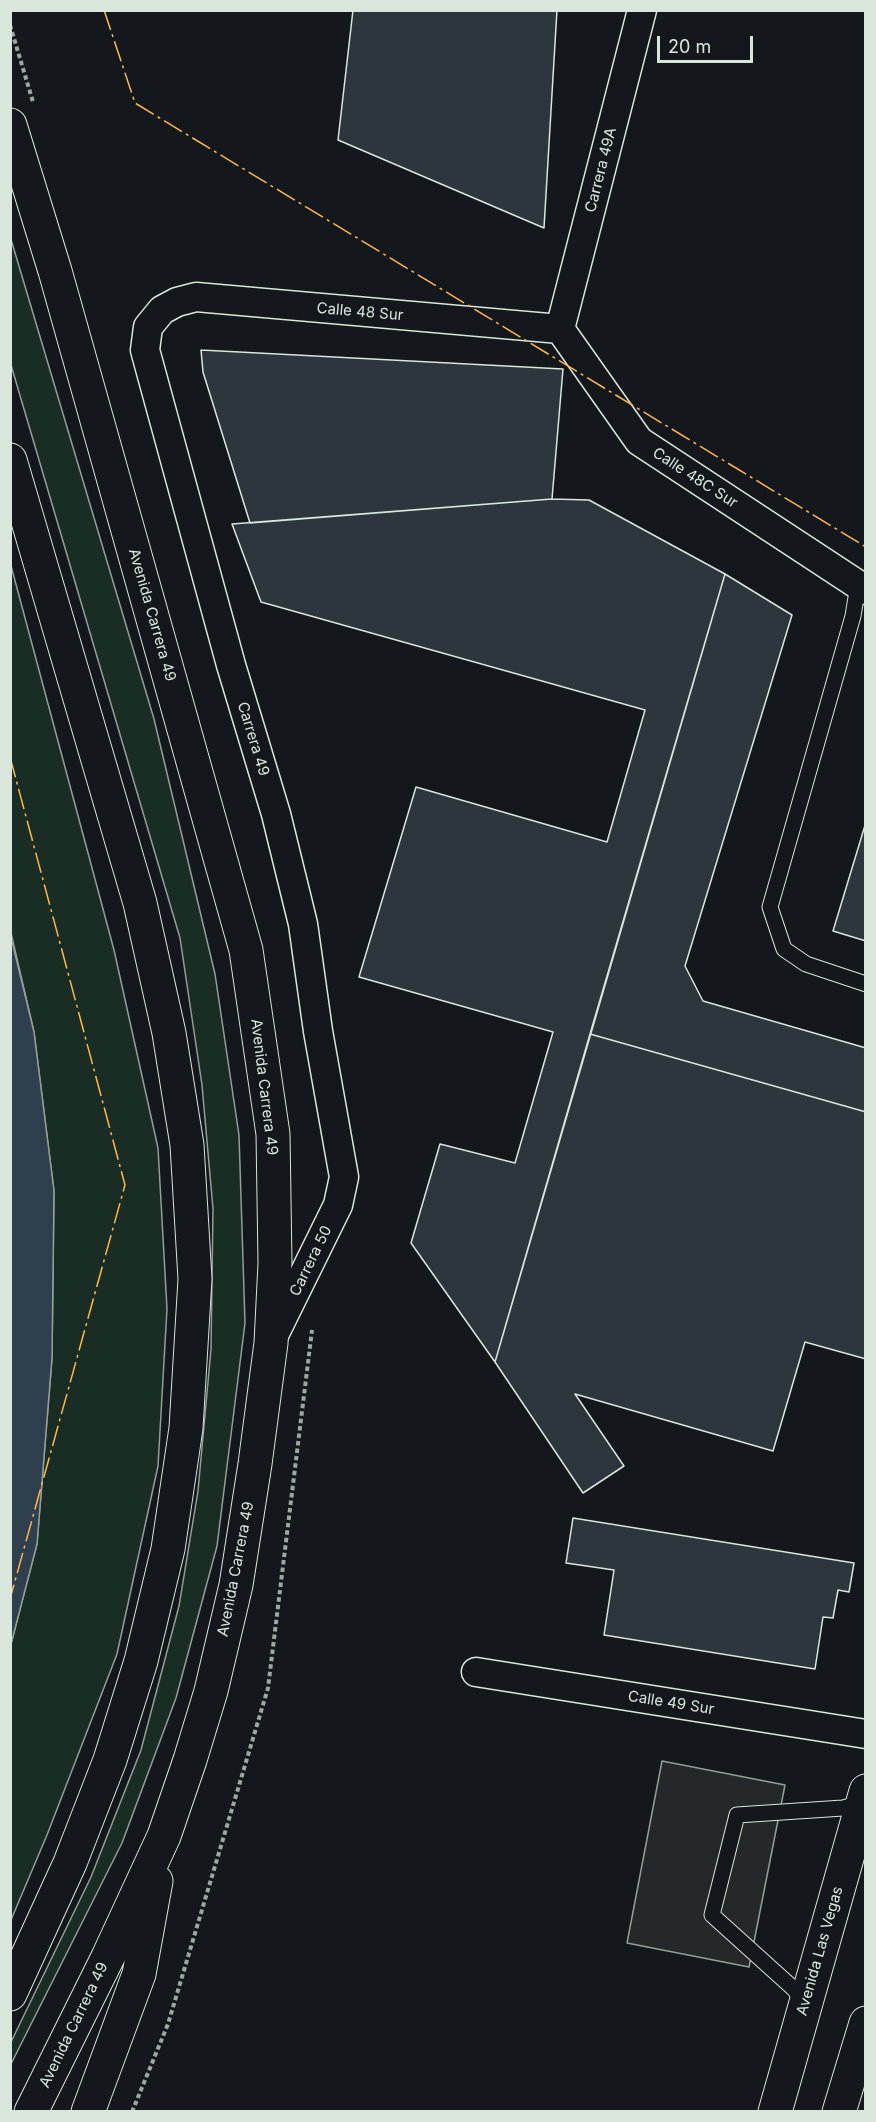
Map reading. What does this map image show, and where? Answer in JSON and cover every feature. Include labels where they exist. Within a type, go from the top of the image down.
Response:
[{"type":"main road","name":"Avenida Carrera 49","points":[[10,125],[55,271],[246,950],[273,1134],[275,1263],[271,1343],[255,1464],[236,1585],[211,1691],[164,1836],[32,2112]]},
{"type":"main road","points":[[10,460],[140,903],[169,1033],[187,1145],[195,1279],[186,1428],[168,1549],[141,1661],[110,1760],[70,1863],[10,1994]]},
{"type":"main road","name":"Avenida Las Vegas","points":[[775,2112],[864,1797]]},
{"type":"main road","points":[[88,2112],[139,1974],[164,1836]]},
{"type":"main road","points":[[839,2112],[863,2037]]},
{"type":"street","name":"Carrera 49A","points":[[560,329],[642,10]]},
{"type":"street","name":"Calle 48 Sur","points":[[162,310],[177,302],[196,297],[560,329]]},
{"type":"street","name":"Carrera 49","points":[[162,310],[148,327],[145,350],[231,665],[276,814],[303,924],[318,1031],[344,1177]]},
{"type":"street","name":"Calle 48C Sur","points":[[560,329],[639,441],[862,587]]},
{"type":"street","name":"Carrera 50","points":[[271,1343],[338,1205],[344,1177]]},
{"type":"street","name":"Calle 49 Sur","points":[[476,1672],[866,1734]]},
{"type":"lane","points":[[862,587],[770,907],[784,949],[806,964],[866,984]]},
{"type":"lane","points":[[806,2004],[794,1989],[712,1915],[737,1815],[843,1808],[864,1797]]},
{"type":"path","points":[[132,2112],[168,2024],[268,1688],[313,1324]]},
{"type":"green space","points":[[10,236],[154,719],[215,974],[239,1135],[245,1323],[217,1546],[176,1698],[122,1843],[11,2064],[11,2042],[91,1877],[141,1750],[179,1606],[198,1491],[211,1349],[213,1209],[202,1085],[180,938],[11,365]]},
{"type":"green space","points":[[10,562],[114,950],[158,1148],[167,1309],[158,1466],[117,1654],[47,1835],[11,1920],[11,1644],[37,1544],[52,1358],[54,1191],[34,1032],[11,933]]},
{"type":"shaded area","points":[[662,1761],[785,1785],[749,1967],[627,1943]]},
{"type":"water","points":[[10,933],[34,1032],[54,1191],[52,1358],[37,1544],[11,1644]]},
{"type":"building","points":[[353,10],[557,10],[544,228],[338,140]]},
{"type":"building","points":[[201,350],[563,369],[552,499],[250,523],[203,372]]},
{"type":"building","points":[[552,499],[589,500],[725,574],[495,1362],[411,1243],[440,1144],[515,1163],[553,1032],[359,977],[416,787],[607,842],[645,710],[261,602],[232,524]]},
{"type":"building","points":[[725,574],[792,615],[685,966],[703,1001],[866,1048],[866,1112],[590,1034]]},
{"type":"building","points":[[866,822],[866,941],[833,931]]},
{"type":"building","points":[[590,1034],[866,1112],[866,1359],[805,1342],[773,1451],[575,1394],[624,1466],[583,1493],[495,1362]]},
{"type":"building","points":[[573,1518],[854,1563],[849,1592],[838,1590],[833,1618],[823,1617],[815,1669],[604,1635],[614,1570],[566,1563]]},
{"type":"power","points":[[104,10],[135,103],[866,547]]},
{"type":"power","points":[[10,757],[125,1185],[10,1599]]}]
